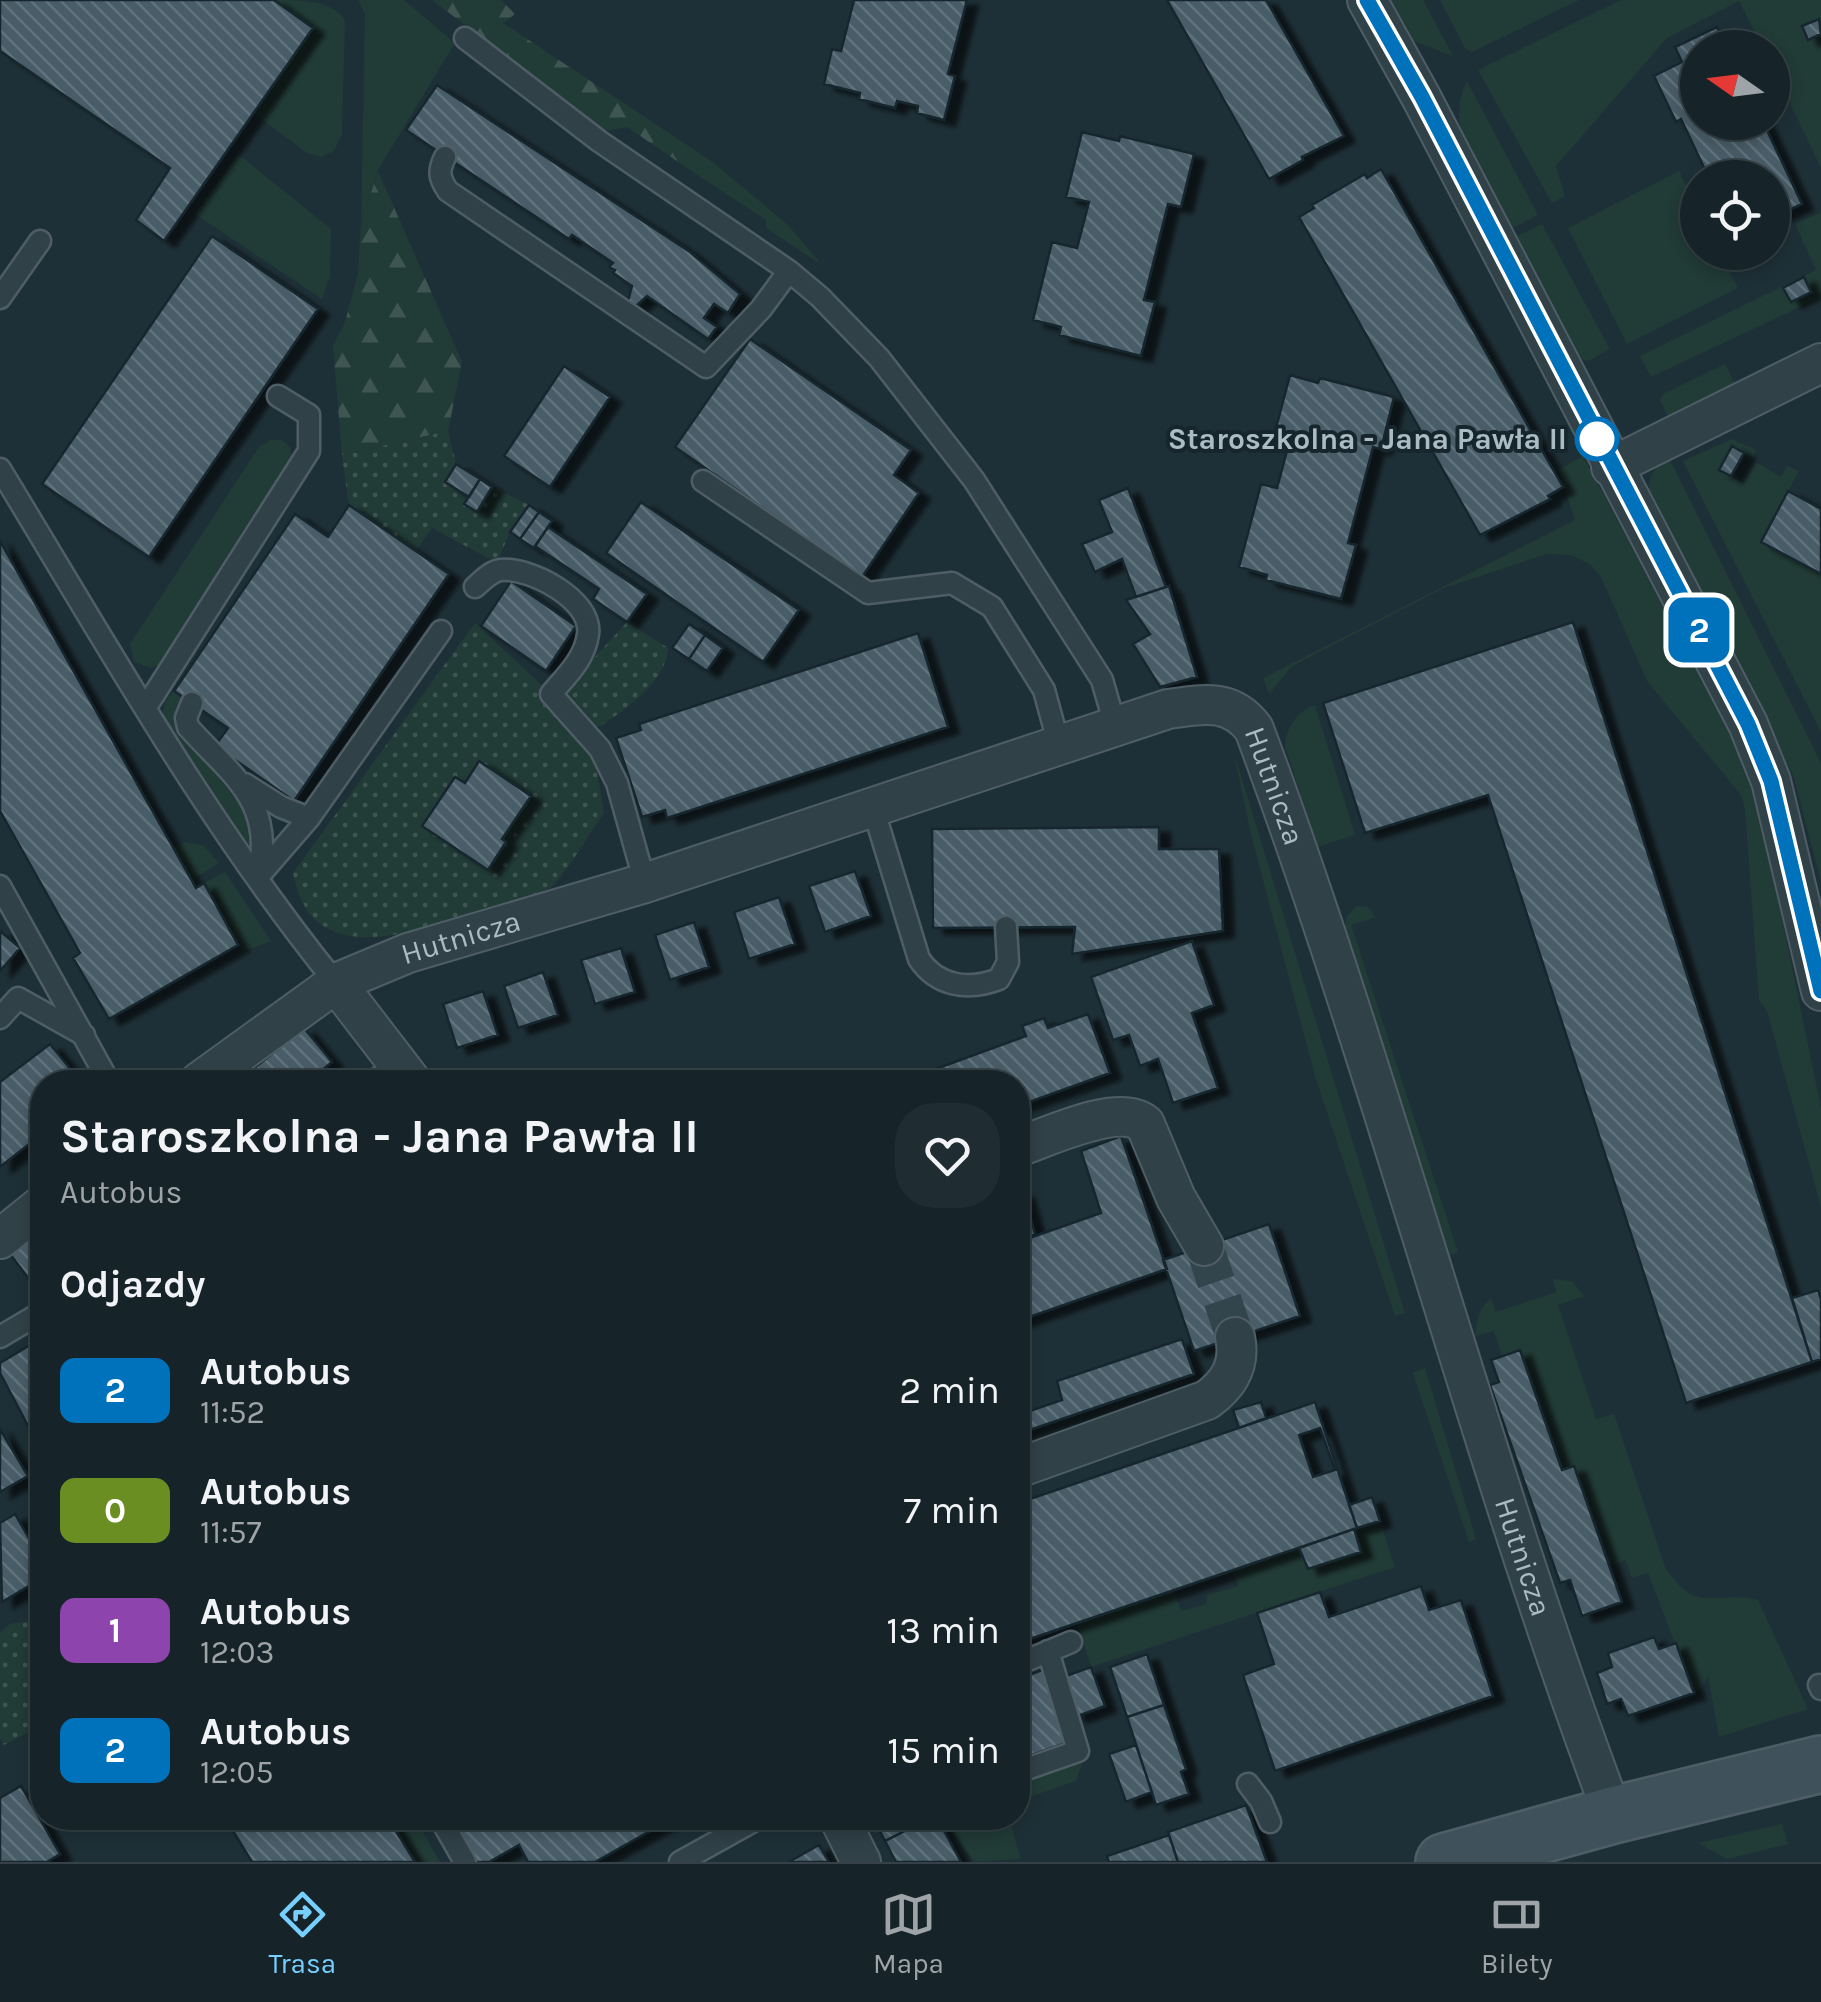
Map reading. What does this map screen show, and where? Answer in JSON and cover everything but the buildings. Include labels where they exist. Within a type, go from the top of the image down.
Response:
[{"type":"street","points":[[1368,0],[1731,691],[1771,781],[1821,991]]},
{"type":"street","points":[[1611,467],[1821,363]]},
{"type":"street","name":"Hutnicza","points":[[216,1070],[336,983],[441,942],[645,883],[1168,708],[1199,704],[1229,708],[1244,715],[1254,729],[1315,900],[1445,1314],[1613,1815]]},
{"type":"street","points":[[336,983],[390,1070]]},
{"type":"street","points":[[1030,1143],[1110,1116],[1138,1118],[1204,1246]]},
{"type":"street","points":[[0,1239],[30,1215]]},
{"type":"street","points":[[1030,1464],[1207,1400],[1230,1377],[1238,1356],[1235,1338]]},
{"type":"street","points":[[1460,1859],[1613,1815],[1821,1764]]},
{"type":"street","points":[[845,1830],[861,1862]]},
{"type":"lane","points":[[465,38],[599,141],[789,272],[820,297],[879,358],[921,407],[974,480],[1102,680],[1115,725]]},
{"type":"lane","points":[[446,157],[440,168],[440,180],[448,190],[706,368],[761,309],[789,272]]},
{"type":"lane","points":[[0,298],[40,240]]},
{"type":"lane","points":[[146,707],[309,451],[310,415],[278,396]]},
{"type":"lane","points":[[0,469],[146,707],[257,878],[336,983]]},
{"type":"lane","points":[[702,481],[868,593],[952,583],[992,607],[1044,690],[1059,745]]},
{"type":"lane","points":[[476,588],[491,573],[507,570],[555,587],[582,608],[589,624],[586,648],[551,694],[600,748],[616,784],[645,883]]},
{"type":"lane","points":[[257,878],[309,818],[441,631]]},
{"type":"lane","points":[[192,703],[186,718],[188,727],[240,780],[262,798],[309,818]]},
{"type":"lane","points":[[240,780],[249,792],[260,832],[257,878]]},
{"type":"lane","points":[[873,808],[919,959],[928,972],[940,981],[956,985],[998,980],[1008,962],[1006,928]]},
{"type":"lane","points":[[0,886],[103,1070]]},
{"type":"lane","points":[[0,1018],[18,998],[86,1036]]},
{"type":"lane","points":[[0,1337],[30,1319]]},
{"type":"lane","points":[[1030,1659],[1070,1642]]},
{"type":"lane","points":[[1030,1768],[1078,1751],[1048,1651]]},
{"type":"lane","points":[[1248,1784],[1270,1822]]},
{"type":"lane","points":[[447,1830],[465,1862]]},
{"type":"lane","points":[[680,1862],[737,1830]]},
{"type":"green space","points":[[274,0],[324,5],[345,20],[342,134],[334,151],[321,157],[307,153],[253,113],[313,28]]},
{"type":"green space","points":[[358,0],[404,0],[455,43],[378,170],[361,224],[365,14]]},
{"type":"green space","points":[[432,0],[501,0],[515,14],[503,23],[714,163],[699,176],[627,127],[605,131]]},
{"type":"green space","points":[[1387,0],[1423,0],[1453,56],[1411,40]]},
{"type":"green space","points":[[1440,0],[1579,0],[1472,52],[1465,48]]},
{"type":"green space","points":[[1621,0],[1821,0],[1821,168],[1790,103],[1790,30],[1754,30],[1739,1],[1667,38],[1556,166],[1565,196],[1552,203],[1478,70]]},
{"type":"green space","points":[[1467,81],[1538,215],[1509,230],[1478,177],[1463,139],[1460,100]]},
{"type":"green space","points":[[238,154],[331,229],[330,277],[322,299],[195,214]]},
{"type":"green space","points":[[714,163],[788,225],[822,265],[766,228],[766,220],[699,176]]},
{"type":"green space","points":[[378,171],[462,362],[448,431],[342,455],[333,346],[345,322],[358,273],[361,224]]},
{"type":"green space","points":[[1679,171],[1680,270],[1729,270],[1738,288],[1627,344],[1568,228]]},
{"type":"green space","points":[[1821,212],[1821,297],[1651,377],[1640,356],[1816,270],[1795,224]]},
{"type":"green space","points":[[1542,224],[1610,349],[1588,361],[1576,358],[1513,238]]},
{"type":"green space","points":[[1725,364],[1736,386],[1668,417],[1660,400],[1663,394]]},
{"type":"green space","points":[[448,431],[456,464],[529,505],[510,532],[497,563],[432,528],[416,551],[349,505],[342,455]]},
{"type":"green space","points":[[1732,439],[1756,450],[1753,457],[1732,447],[1719,469],[1744,484],[1756,462],[1781,477],[1787,466],[1799,471],[1761,542],[1821,574],[1821,732],[1683,461]]},
{"type":"green space","points":[[271,440],[282,440],[290,447],[293,466],[165,662],[151,668],[134,662],[130,644],[259,447]]},
{"type":"green space","points":[[1583,456],[1752,772],[1821,1108],[1821,1207],[1767,1011],[1759,1000],[1741,795],[1647,681],[1601,577],[1591,565],[1571,555],[1547,554],[1444,588],[1292,666],[1269,694],[1263,678],[1575,520],[1558,470]]},
{"type":"green space","points":[[1669,458],[1821,763],[1821,882],[1793,775],[1650,500],[1652,475]]},
{"type":"green space","points":[[627,622],[668,648],[666,660],[643,694],[599,727],[588,723],[562,693]]},
{"type":"green space","points":[[475,623],[551,694],[594,754],[604,813],[556,883],[536,895],[424,928],[368,937],[342,934],[320,924],[303,904],[293,873]],"holes":[[[480,762],[506,843],[488,869],[455,777],[465,783]]]},
{"type":"green space","points":[[174,691],[182,696],[173,720],[247,814],[254,847],[244,841],[162,716],[165,701]]},
{"type":"green space","points":[[1315,705],[1355,835],[1317,847],[1285,746],[1294,721]]},
{"type":"green space","points":[[1234,753],[1405,1313],[1395,1316],[1315,1076],[1251,835]]},
{"type":"green space","points":[[184,842],[203,845],[219,863],[192,880],[173,847]]},
{"type":"green space","points":[[225,872],[271,941],[242,952],[204,883]]},
{"type":"green space","points":[[1356,906],[1368,907],[1376,917],[1351,925],[1458,1252],[1449,1255],[1344,931],[1347,916]]},
{"type":"green space","points":[[1552,1279],[1572,1281],[1584,1296],[1558,1305],[1596,1419],[1614,1414],[1665,1567],[1676,1582],[1697,1597],[1758,1600],[1808,1709],[1719,1737],[1708,1676],[1694,1693],[1648,1573],[1632,1578],[1625,1560],[1610,1566],[1575,1466],[1562,1470],[1520,1351],[1502,1356],[1494,1331],[1475,1336],[1481,1311],[1491,1299],[1496,1312],[1557,1292]]},
{"type":"green space","points":[[1425,1368],[1476,1539],[1469,1542],[1413,1373]]},
{"type":"green space","points":[[1380,1521],[1395,1567],[1091,1667],[1077,1623],[1174,1590],[1181,1611],[1207,1604],[1207,1595],[1239,1586],[1232,1571]]},
{"type":"green space","points":[[30,1621],[30,1731],[4,1745],[0,1738],[0,1633],[10,1624]]},
{"type":"green space","points":[[1085,1755],[1076,1781],[1030,1797],[1030,1780],[1076,1764]]},
{"type":"green space","points":[[1782,1824],[1788,1844],[1727,1859],[1698,1843]]},
{"type":"green space","points":[[395,1830],[422,1830],[440,1862],[415,1862]]},
{"type":"green space","points":[[952,1830],[1013,1830],[1021,1859],[973,1862]]},
{"type":"tunnel","points":[[1204,1246],[1235,1337]]},
{"type":"bus line","name":"2","points":[[1367,0],[1422,97],[1748,724],[1771,781],[1821,991]]},
{"type":"place","name":"Staroszkolna - Jana Pawła II","points":[[1597,439]]}]
